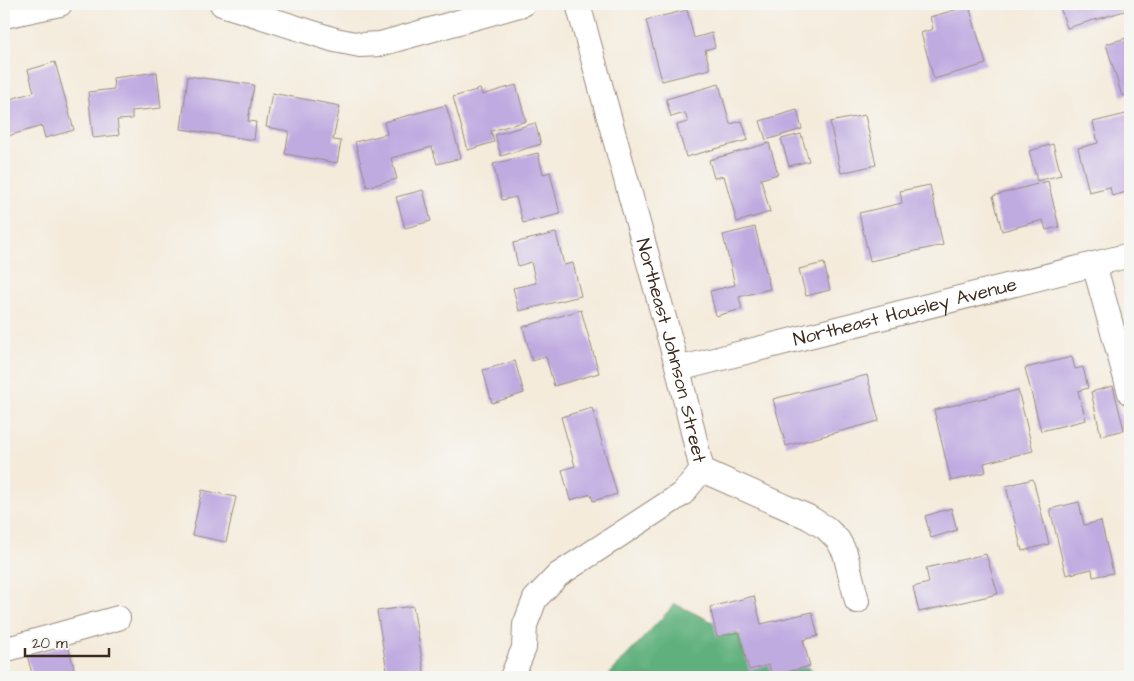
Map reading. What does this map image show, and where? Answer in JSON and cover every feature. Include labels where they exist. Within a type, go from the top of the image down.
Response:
[{"type":"street","points":[[4,16],[60,4]]},
{"type":"street","points":[[222,4],[335,40],[360,45],[380,44],[523,4]]},
{"type":"street","name":"Northeast Johnson Street","points":[[512,677],[524,648],[526,625],[535,599],[546,587],[558,575],[682,494],[702,470],[678,369],[578,4]]},
{"type":"street","name":"Northeast Housley Avenue","points":[[678,369],[1130,255]]},
{"type":"street","points":[[1094,264],[1130,393]]},
{"type":"street","points":[[702,470],[808,517],[826,528],[838,540],[846,553],[857,601]]},
{"type":"street","points":[[4,650],[118,618]]},
{"type":"green space","points":[[675,604],[827,677],[607,677]]},
{"type":"building","points":[[1059,4],[1126,4],[1128,10],[1067,28]]},
{"type":"building","points":[[969,6],[986,64],[934,79],[921,33],[933,29],[930,17]]},
{"type":"building","points":[[687,10],[694,38],[712,33],[715,47],[705,50],[710,69],[662,81],[646,20]]},
{"type":"building","points":[[1130,37],[1130,94],[1122,96],[1106,44]]},
{"type":"building","points":[[55,62],[74,130],[45,138],[42,126],[8,136],[4,122],[4,101],[34,92],[28,70]]},
{"type":"building","points":[[157,72],[161,108],[132,111],[132,119],[117,120],[119,135],[93,138],[88,92],[114,89],[113,78]]},
{"type":"building","points":[[188,76],[254,85],[248,121],[256,122],[254,140],[181,129]]},
{"type":"building","points":[[719,84],[730,124],[742,121],[748,140],[686,157],[677,125],[688,122],[685,113],[671,117],[666,99]]},
{"type":"building","points":[[516,85],[526,121],[491,131],[494,142],[468,150],[453,97],[480,89],[482,95]]},
{"type":"building","points":[[272,93],[340,106],[333,140],[341,141],[337,163],[285,154],[289,131],[266,127]]},
{"type":"building","points":[[446,105],[461,158],[437,164],[432,147],[391,158],[397,179],[367,187],[355,142],[387,134],[384,122]]},
{"type":"building","points":[[797,110],[802,129],[766,140],[760,121]]},
{"type":"building","points":[[1130,113],[1130,191],[1112,196],[1110,187],[1089,192],[1078,148],[1098,143],[1093,122]]},
{"type":"building","points":[[865,115],[876,165],[841,173],[830,122]]},
{"type":"building","points":[[535,123],[541,144],[501,156],[495,135]]},
{"type":"building","points":[[801,134],[809,161],[789,166],[781,139]]},
{"type":"building","points":[[769,143],[778,174],[761,179],[770,212],[737,222],[724,176],[714,178],[709,160]]},
{"type":"building","points":[[1053,144],[1061,175],[1037,181],[1029,151]]},
{"type":"building","points":[[538,153],[543,174],[550,172],[560,214],[523,223],[516,197],[502,200],[493,164]]},
{"type":"building","points":[[1048,181],[1059,227],[1046,230],[1043,220],[1002,231],[993,196]]},
{"type":"building","points":[[930,185],[943,245],[870,261],[859,213],[902,203],[900,191]]},
{"type":"building","points":[[423,190],[431,221],[405,228],[396,197]]},
{"type":"building","points":[[755,227],[770,289],[739,297],[742,309],[716,316],[710,291],[735,285],[723,235]]},
{"type":"building","points":[[556,233],[564,265],[573,263],[581,296],[519,311],[513,288],[536,283],[531,262],[518,266],[513,243]]},
{"type":"building","points":[[824,263],[830,290],[806,296],[799,269]]},
{"type":"building","points":[[581,310],[599,373],[554,386],[546,357],[532,361],[523,327]]},
{"type":"building","points":[[1072,357],[1075,369],[1083,367],[1088,388],[1078,391],[1086,420],[1041,431],[1025,368]]},
{"type":"building","points":[[515,361],[524,393],[492,403],[483,370]]},
{"type":"building","points":[[867,375],[879,421],[786,446],[773,399]]},
{"type":"building","points":[[1113,386],[1124,430],[1101,436],[1091,392]]},
{"type":"building","points":[[1018,390],[1033,451],[984,463],[986,472],[951,481],[934,410]]},
{"type":"building","points":[[592,408],[617,494],[593,501],[591,494],[570,500],[562,470],[575,466],[561,417]]},
{"type":"building","points":[[1033,479],[1049,544],[1022,551],[1006,486]]},
{"type":"building","points":[[202,490],[236,497],[226,542],[192,535]]},
{"type":"building","points":[[1079,502],[1084,525],[1101,521],[1113,573],[1093,577],[1092,569],[1066,575],[1050,509]]},
{"type":"building","points":[[951,508],[957,530],[931,538],[925,516]]},
{"type":"building","points":[[986,554],[998,594],[919,612],[913,587],[929,583],[926,568]]},
{"type":"building","points":[[754,596],[761,624],[812,612],[818,636],[803,640],[810,666],[772,676],[769,665],[749,670],[739,632],[717,637],[710,607]]},
{"type":"building","points":[[413,606],[425,677],[388,677],[377,611]]},
{"type":"building","points":[[68,645],[76,677],[33,677],[27,655]]}]
